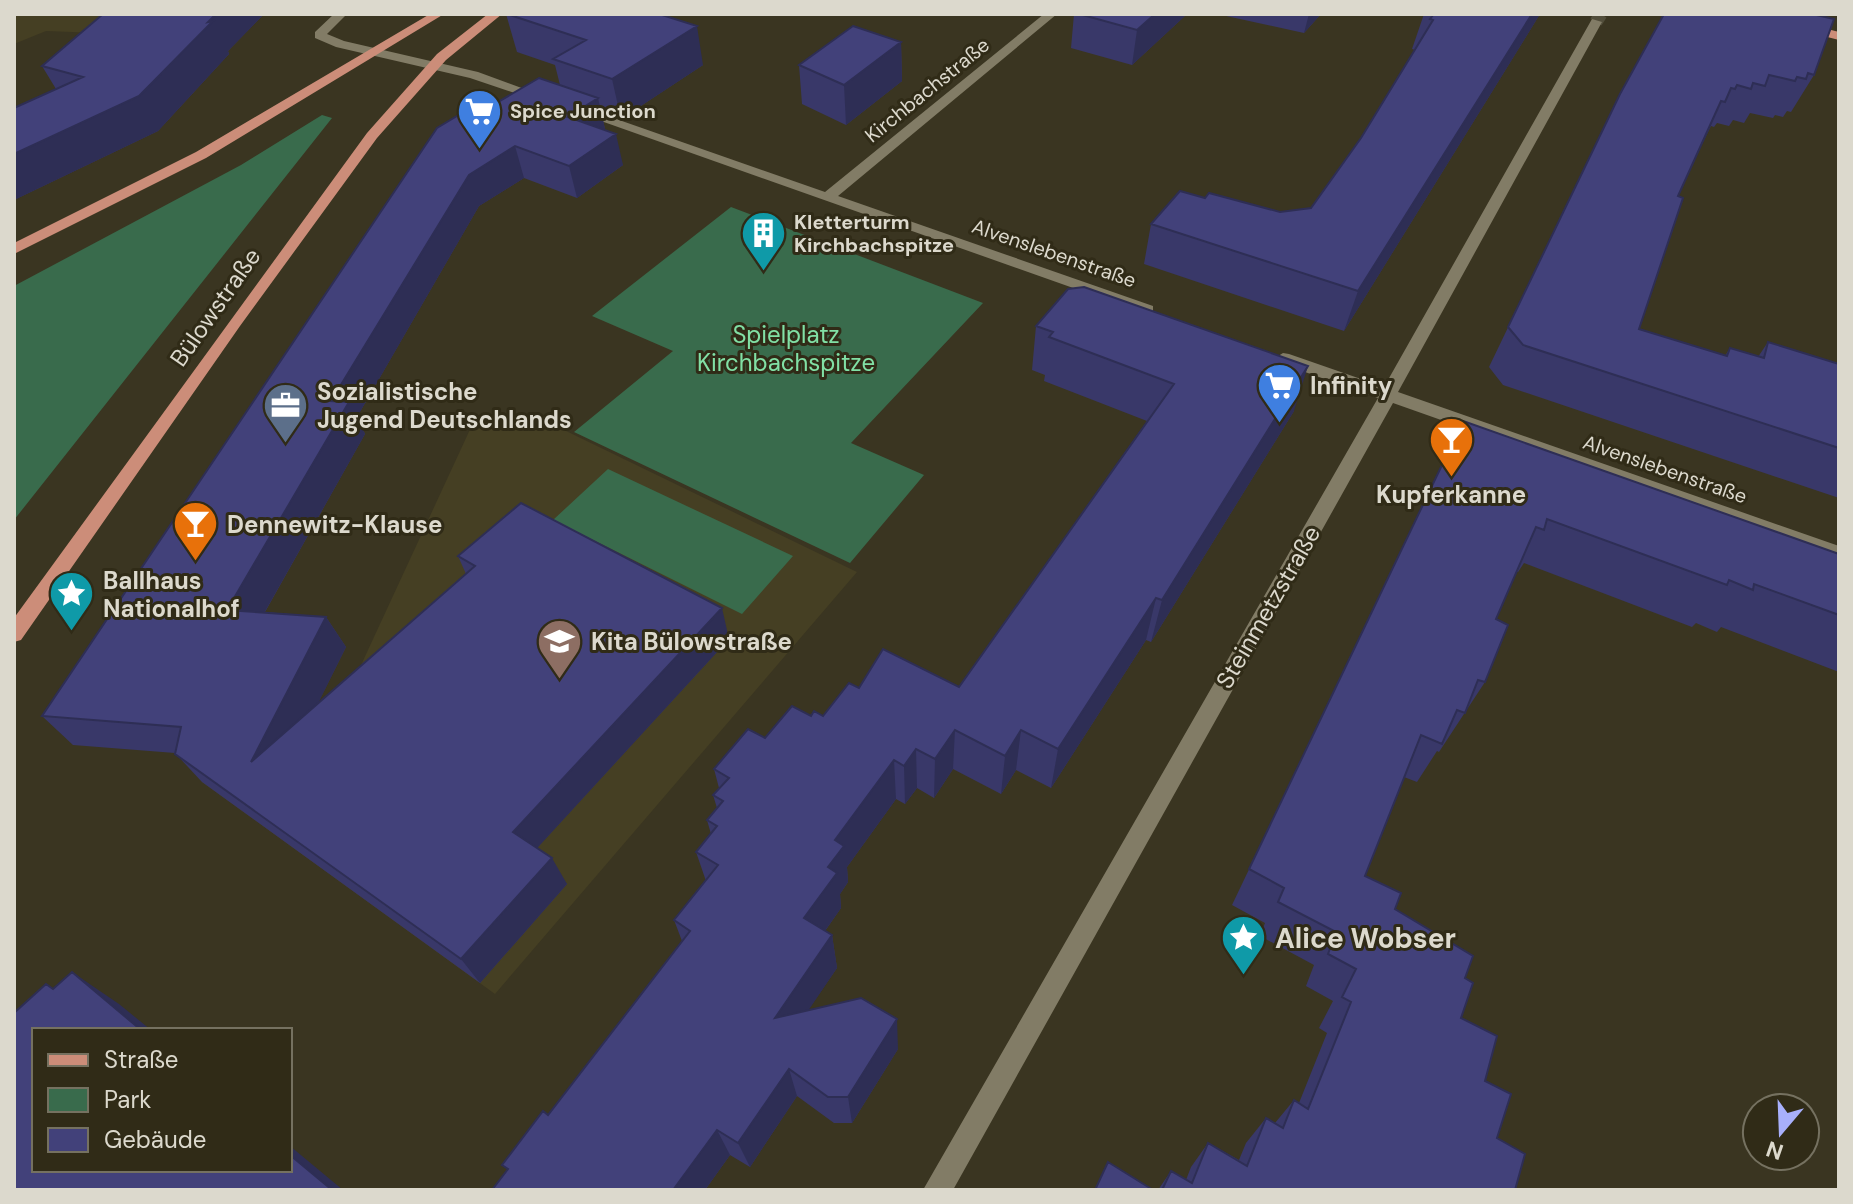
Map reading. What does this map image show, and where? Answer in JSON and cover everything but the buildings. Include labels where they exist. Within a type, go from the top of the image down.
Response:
[{"type":"main road","points":[[14,249],[201,155],[438,14]]},
{"type":"main road","name":"Bülowstraße","points":[[14,634],[242,310],[369,138],[433,65],[496,14]]},
{"type":"main road","points":[[1788,24],[1839,36]]},
{"type":"street","points":[[341,14],[319,35],[374,52],[433,65]]},
{"type":"street","name":"Kirchbachstraße","points":[[828,197],[1051,14]]},
{"type":"street","name":"Steinmetzstraße","points":[[937,1190],[1389,395],[1596,22]]},
{"type":"street","name":"Alvenslebenstraße","points":[[433,65],[474,75],[1165,316]]},
{"type":"street","name":"Alvenslebenstraße","points":[[1270,353],[1839,554]]},
{"type":"shaded area","points":[[14,14],[199,14],[175,36],[46,31],[14,44]]},
{"type":"shaded area","name":"Kita Bülowstraße","points":[[473,423],[564,430],[857,572],[495,994],[202,782],[337,717]]},
{"type":"green space","points":[[322,115],[332,118],[14,520],[14,286],[241,165]]},
{"type":"green space","name":"Spielplatz Kirchbachspitze","points":[[731,207],[983,303],[851,443],[924,475],[850,563],[574,432],[673,351],[592,316]]},
{"type":"green space","points":[[608,469],[793,556],[742,614],[553,520]]},
{"type":"tunnel","points":[[1596,22],[1601,14]]},
{"type":"place","name":"Spice Junction","points":[[479,150]]},
{"type":"place","name":"Kletterturm Kirchbachspitze","points":[[763,273]]},
{"type":"place","name":"Infinity","points":[[1279,424]]},
{"type":"place","name":"Sozialistische Jugend Deutschlands","points":[[286,444]]},
{"type":"place","name":"Kupferkanne","points":[[1451,479]]},
{"type":"place","name":"Dennewitz-Klause","points":[[196,563]]},
{"type":"place","name":"Ballhaus Nationalhof","points":[[72,633]]},
{"type":"place","name":"Kita Bülowstraße","points":[[560,680]]},
{"type":"place","name":"Alice Wobser","points":[[1244,977]]}]
